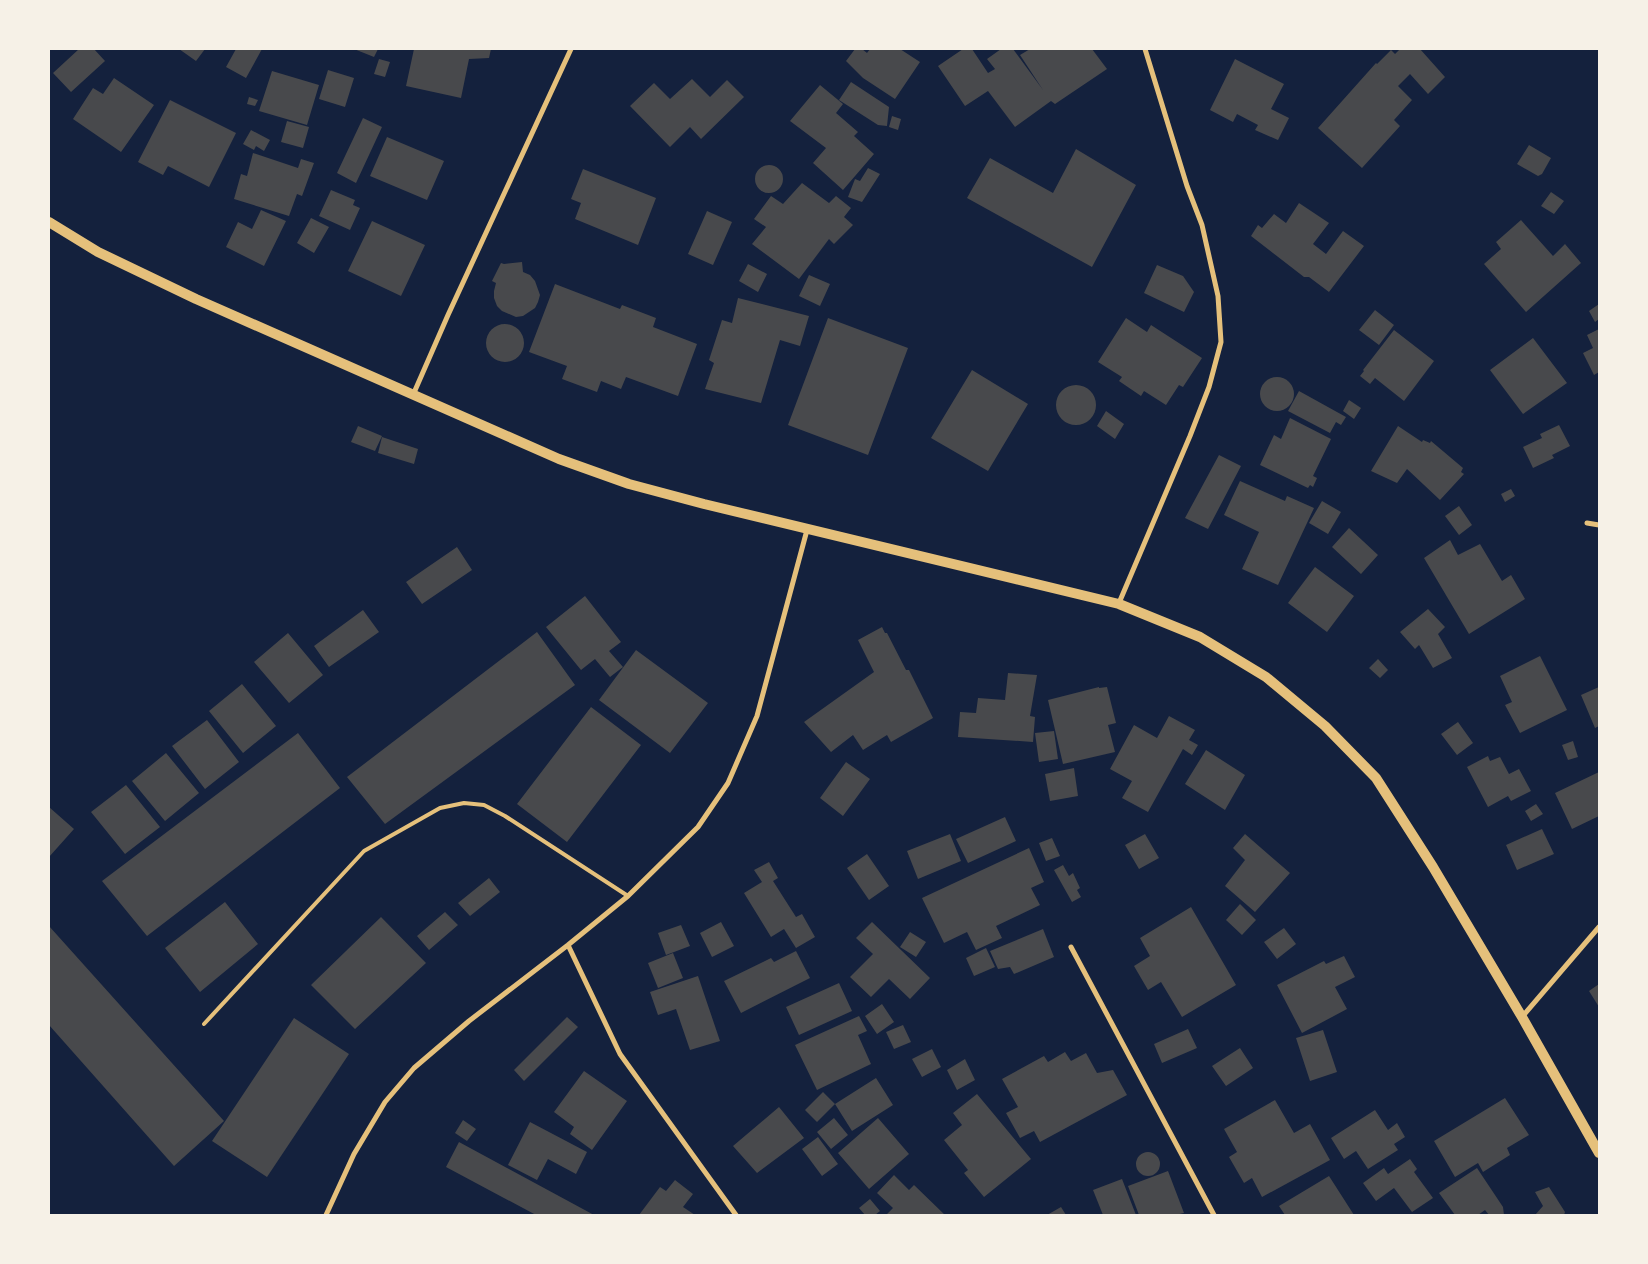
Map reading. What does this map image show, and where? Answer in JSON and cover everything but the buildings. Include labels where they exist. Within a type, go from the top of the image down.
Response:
[{"type":"main road","points":[[49,222],[98,252],[196,299],[558,459],[629,484],[807,530],[1119,604],[1200,637],[1266,677],[1325,726],[1376,778],[1428,858],[1522,1017],[1599,1153]]},
{"type":"street","points":[[413,395],[571,49]]},
{"type":"street","points":[[1119,604],[1190,436],[1209,387],[1221,342],[1218,296],[1202,225],[1187,186],[1145,49]]},
{"type":"street","points":[[1587,523],[1599,525]]},
{"type":"street","points":[[326,1215],[354,1154],[386,1102],[414,1068],[628,896],[698,827],[728,783],[757,716],[807,530]]},
{"type":"street","points":[[1522,1017],[1599,927]]},
{"type":"street","points":[[568,945],[620,1054],[736,1215]]},
{"type":"street","points":[[1071,947],[1214,1215]]},
{"type":"lane","points":[[204,1024],[364,852],[440,808],[464,803],[484,805],[505,816],[628,896]]}]
